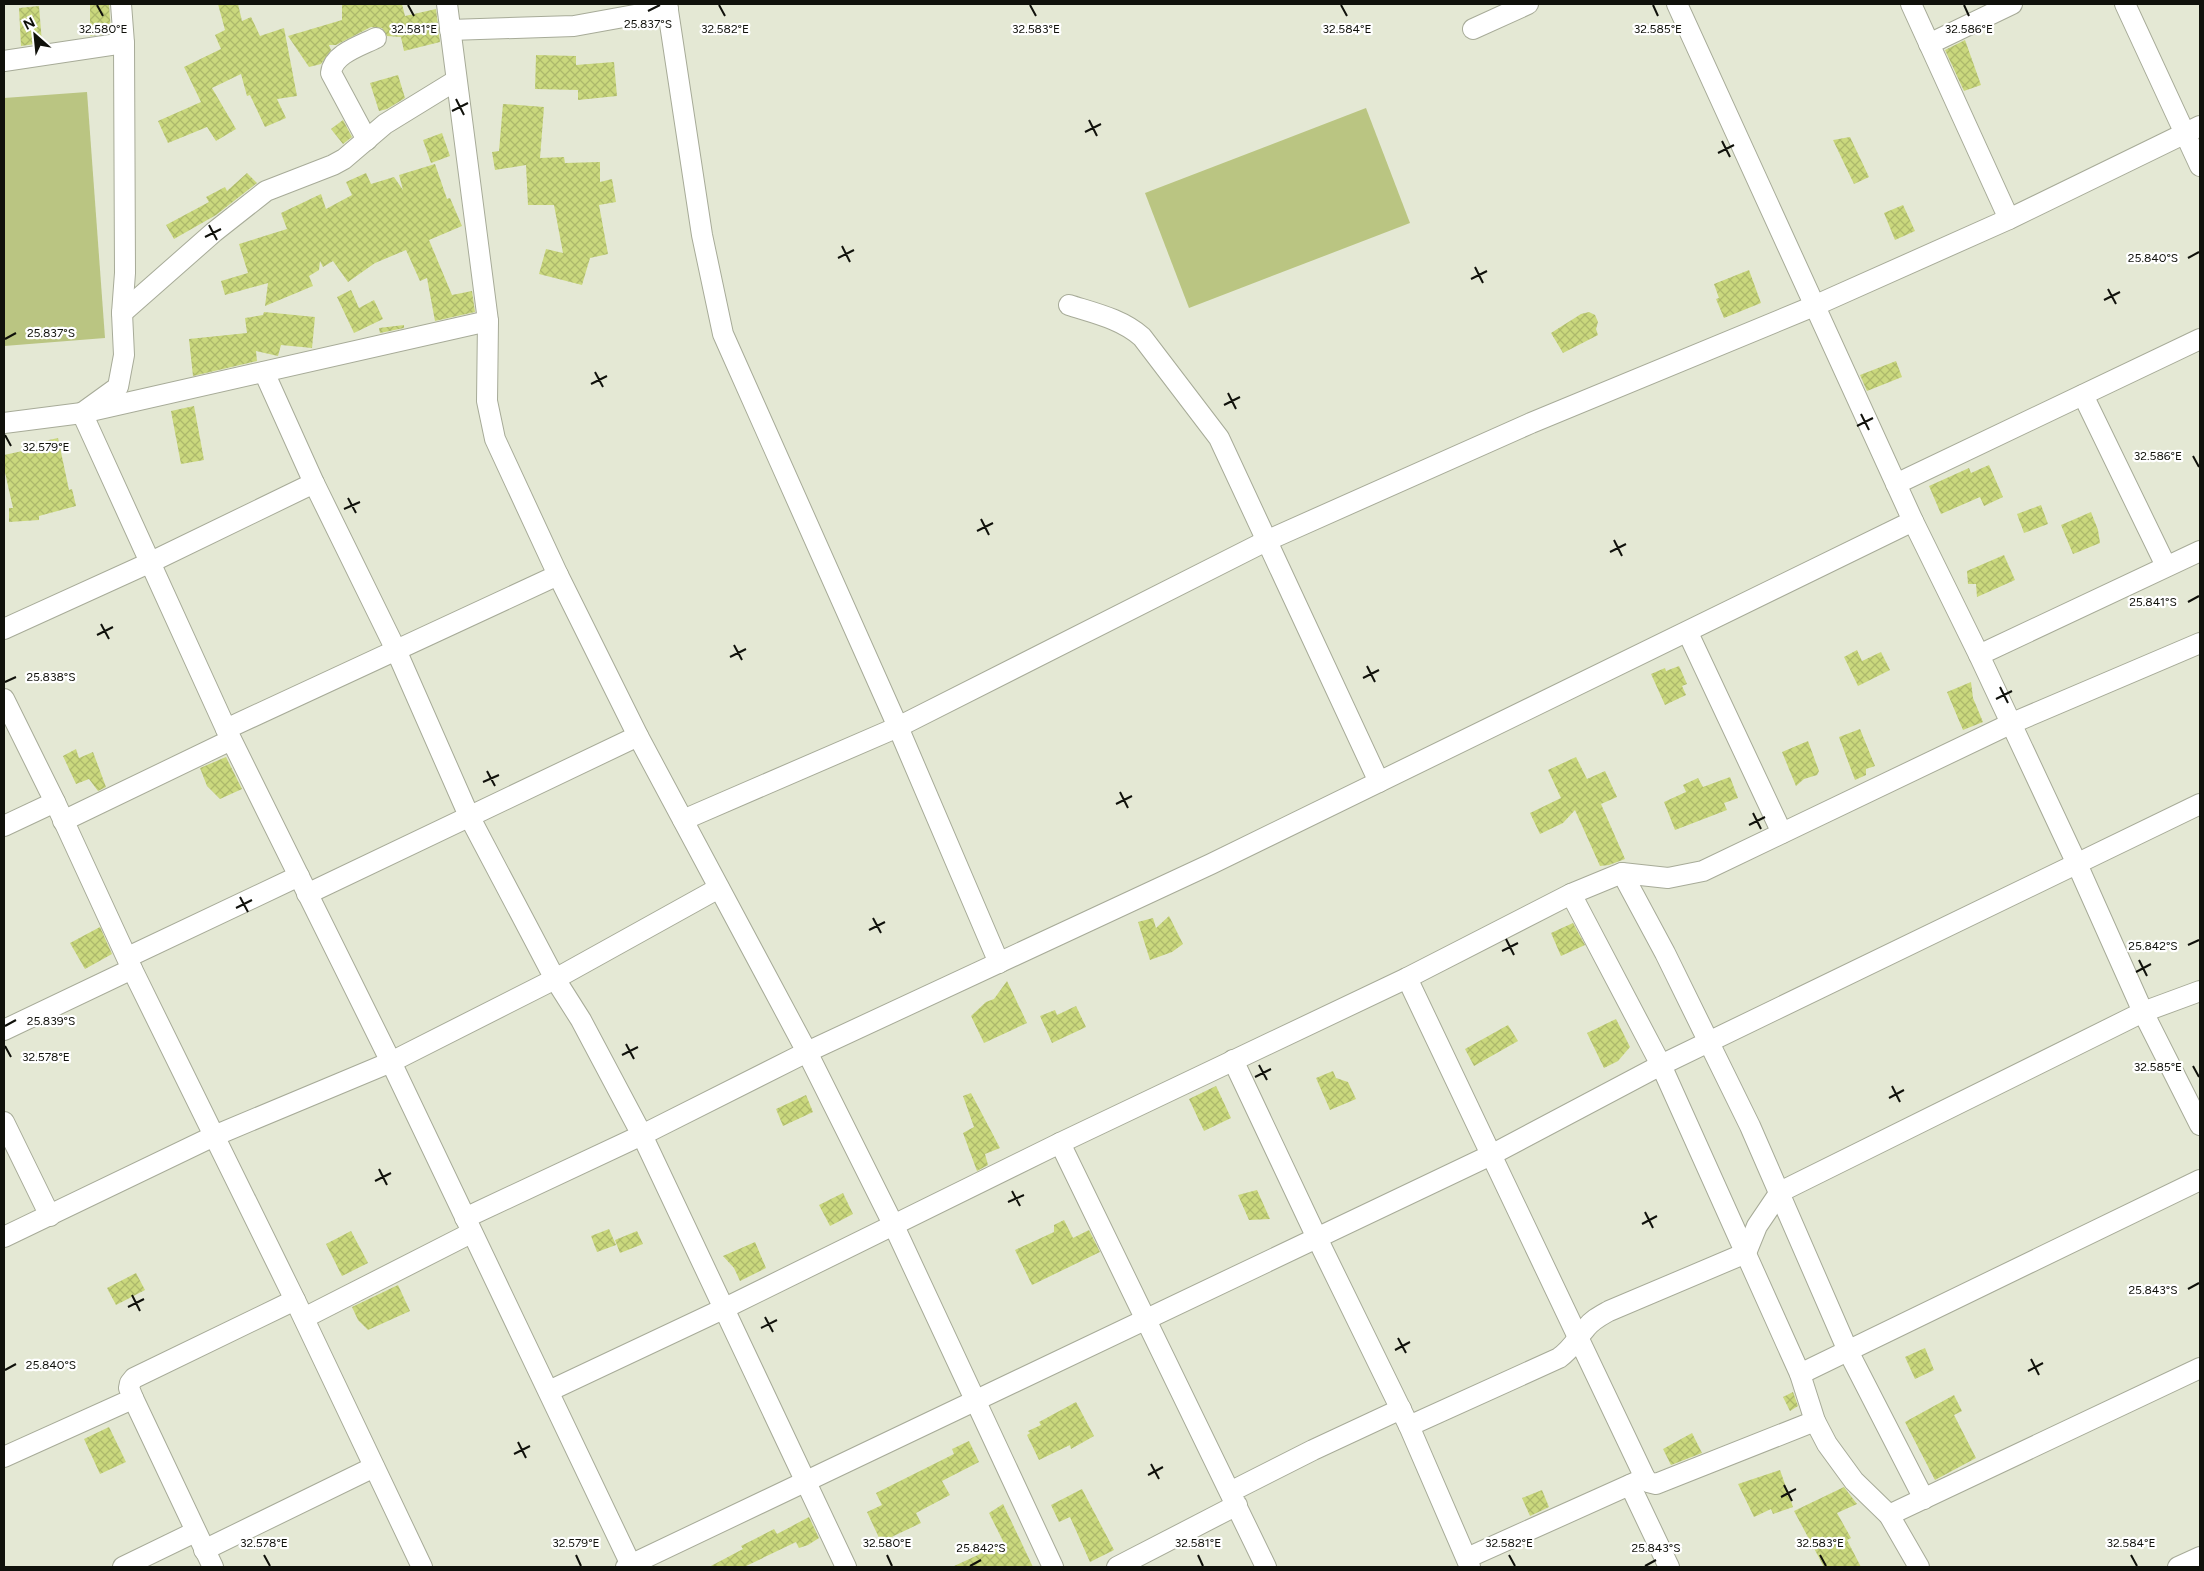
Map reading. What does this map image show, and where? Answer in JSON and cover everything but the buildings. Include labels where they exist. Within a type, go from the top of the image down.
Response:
[{"type":"street","points":[[82,413],[118,387],[124,355],[122,313],[125,273],[124,43],[121,4]]},
{"type":"street","points":[[447,4],[488,321],[487,401],[495,439],[558,575],[638,736],[807,1052],[894,1226],[1053,1567]]},
{"type":"street","points":[[1473,29],[1528,4]]},
{"type":"street","points":[[1677,4],[1913,521],[1979,655],[2143,1012],[2200,1125]]},
{"type":"street","points":[[1911,4],[2010,219]]},
{"type":"street","points":[[1929,44],[2012,4]]},
{"type":"street","points":[[2125,4],[2192,130],[2200,166]]},
{"type":"street","points":[[450,30],[574,26],[668,6],[702,235],[723,334],[898,727],[999,963]]},
{"type":"street","points":[[367,140],[331,73],[332,65],[340,56],[376,38]]},
{"type":"street","points":[[4,61],[124,43]]},
{"type":"street","points":[[122,313],[214,232],[266,191],[333,165],[403,112],[456,81]]},
{"type":"street","points":[[683,820],[898,727],[1266,541],[1531,423],[1814,306],[2010,219],[2192,130]]},
{"type":"street","points":[[1069,305],[1108,317],[1134,330],[1142,337],[1218,438],[1379,782]]},
{"type":"street","points":[[4,423],[82,413],[488,321]]},
{"type":"street","points":[[1896,484],[2200,339]]},
{"type":"street","points":[[264,372],[314,483],[396,650],[469,816],[555,979],[581,1020],[642,1135],[846,1567]]},
{"type":"street","points":[[2083,395],[2166,566]]},
{"type":"street","points":[[82,413],[149,563],[229,734],[391,1062],[549,1391],[630,1566],[1491,1155],[1661,1065],[2200,804]]},
{"type":"street","points":[[4,630],[149,563],[314,483]]},
{"type":"street","points":[[304,1318],[468,1225],[807,1052],[1211,864],[1688,633],[1913,521]]},
{"type":"street","points":[[1979,655],[2200,551]]},
{"type":"street","points":[[63,821],[229,734],[396,650],[558,575]]},
{"type":"street","points":[[1688,633],[1782,833]]},
{"type":"street","points":[[549,1391],[723,1309],[1060,1143],[1406,978],[1571,894],[1622,873],[1668,878],[1703,871],[2010,724],[2200,643]]},
{"type":"street","points":[[4,699],[214,1136],[296,1300],[422,1567]]},
{"type":"street","points":[[4,1030],[130,963],[303,885],[469,816],[638,736]]},
{"type":"street","points":[[4,826],[54,802]]},
{"type":"street","points":[[1622,873],[1665,953],[1709,1042],[1780,1192],[1848,1351],[1924,1499]]},
{"type":"street","points":[[4,1237],[214,1136],[391,1062],[555,979],[719,888]]},
{"type":"street","points":[[1571,894],[1661,1065],[1800,1374],[1815,1421],[1842,1466],[1889,1515],[1917,1566]]},
{"type":"street","points":[[1406,978],[1579,1337],[1638,1481],[1669,1567]]},
{"type":"street","points":[[1117,1567],[1313,1450],[1405,1418],[1559,1358],[1574,1346],[1594,1319],[1746,1252],[1758,1226],[1780,1192],[2143,1012],[2200,991]]},
{"type":"street","points":[[1233,1060],[1405,1418],[1468,1563],[1638,1481],[1661,1483],[1815,1421]]},
{"type":"street","points":[[4,1122],[50,1216]]},
{"type":"street","points":[[1060,1143],[1266,1567]]},
{"type":"street","points":[[1800,1374],[2200,1180]]},
{"type":"street","points":[[296,1300],[134,1378],[130,1383],[129,1388],[133,1398],[195,1532],[209,1559],[374,1467]]},
{"type":"street","points":[[1889,1515],[2200,1368]]},
{"type":"street","points":[[4,1457],[133,1398]]},
{"type":"street","points":[[122,1567],[195,1532]]},
{"type":"street","points":[[2178,1567],[2200,1557]]},
{"type":"green space","points":[[87,92],[105,338],[4,346],[4,98]]},
{"type":"green space","points":[[1366,108],[1410,223],[1189,308],[1145,193]]}]
